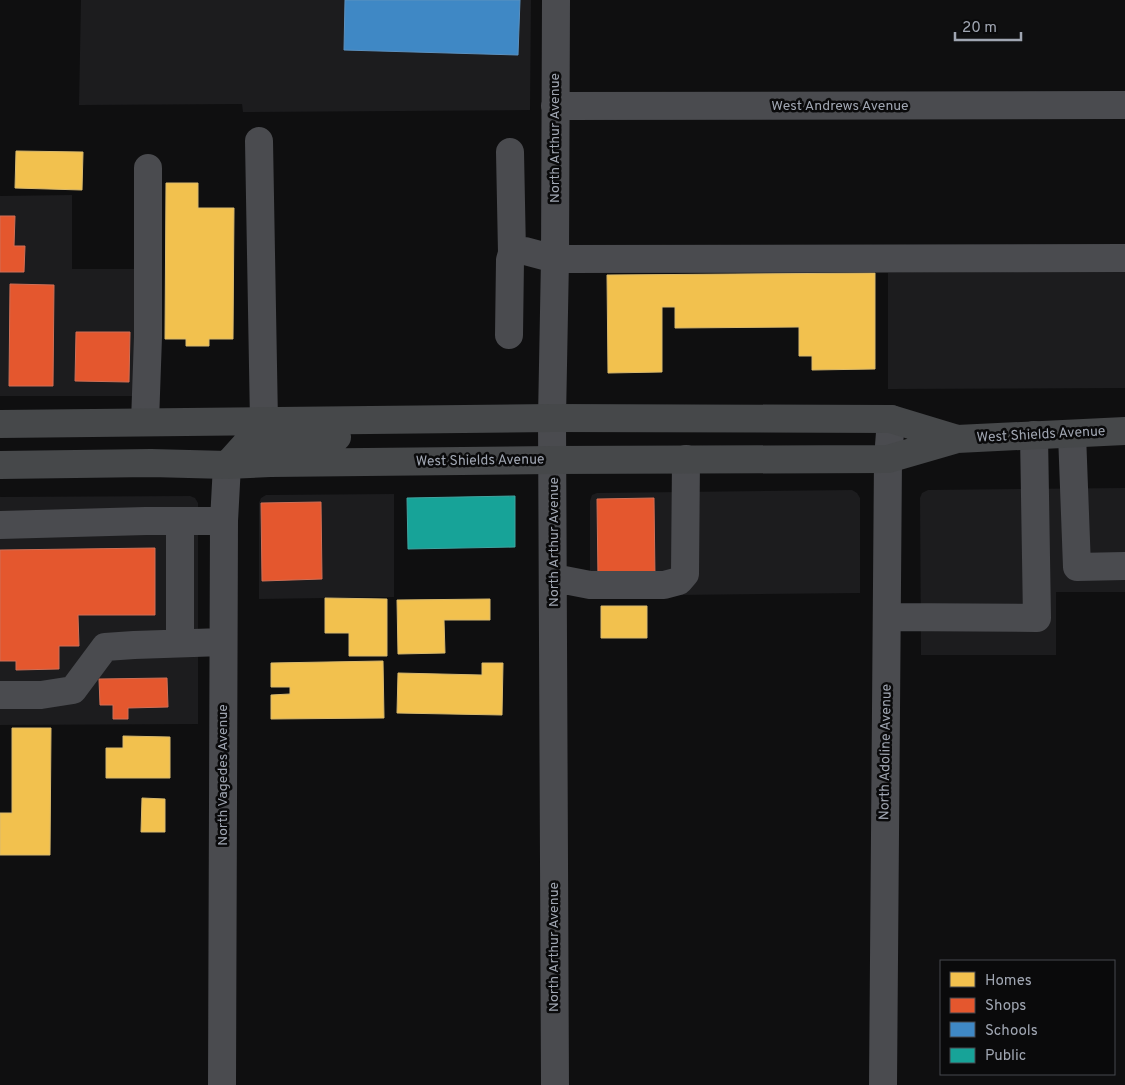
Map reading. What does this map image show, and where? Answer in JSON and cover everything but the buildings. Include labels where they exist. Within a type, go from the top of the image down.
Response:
[{"type":"main road","name":"West Shields Avenue","points":[[0,424],[552,418],[891,419],[957,439]]},
{"type":"main road","points":[[227,465],[245,445],[349,436],[393,419]]},
{"type":"main road","name":"West Shields Avenue","points":[[0,466],[553,460],[888,459],[957,439],[1125,431]]},
{"type":"street","name":"North Arthur Avenue","points":[[555,1085],[552,418],[556,0]]},
{"type":"street","name":"West Andrews Avenue","points":[[555,106],[1125,105]]},
{"type":"street","points":[[259,141],[264,422]]},
{"type":"street","points":[[509,335],[510,260],[512,253],[510,152]]},
{"type":"street","points":[[144,422],[148,337],[148,168]]},
{"type":"street","points":[[512,253],[525,251],[555,259],[1125,258]]},
{"type":"street","name":"North Adoline Avenue","points":[[883,1085],[888,459],[891,419]]},
{"type":"street","points":[[1072,434],[1077,567],[1125,566]]},
{"type":"street","points":[[887,616],[1037,618],[1034,435]]},
{"type":"street","points":[[554,578],[590,585],[664,585],[679,581],[685,574],[686,459]]},
{"type":"street","name":"North Vagedes Avenue","points":[[222,1085],[223,642],[224,522],[227,465]]},
{"type":"street","points":[[180,521],[180,643]]},
{"type":"street","points":[[0,525],[180,521],[224,522]]},
{"type":"street","points":[[0,695],[41,696],[73,690],[105,647],[223,642]]},
{"type":"shaded area","points":[[81,0],[531,0],[530,110],[243,112],[242,104],[79,105]]},
{"type":"shaded area","points":[[72,195],[72,269],[137,269],[136,396],[0,396],[0,196]]},
{"type":"shaded area","points":[[1125,271],[1125,388],[888,389],[888,273]]},
{"type":"shaded area","points":[[1125,488],[1125,592],[1056,592],[1056,655],[921,655],[920,498],[922,493],[928,490]]},
{"type":"shaded area","points":[[852,490],[860,498],[860,593],[590,596],[590,501],[592,495],[597,493]]},
{"type":"shaded area","points":[[394,494],[394,597],[259,599],[259,503],[261,498],[266,495]]},
{"type":"shaded area","points":[[190,496],[195,498],[198,503],[198,724],[0,725],[0,497]]}]
